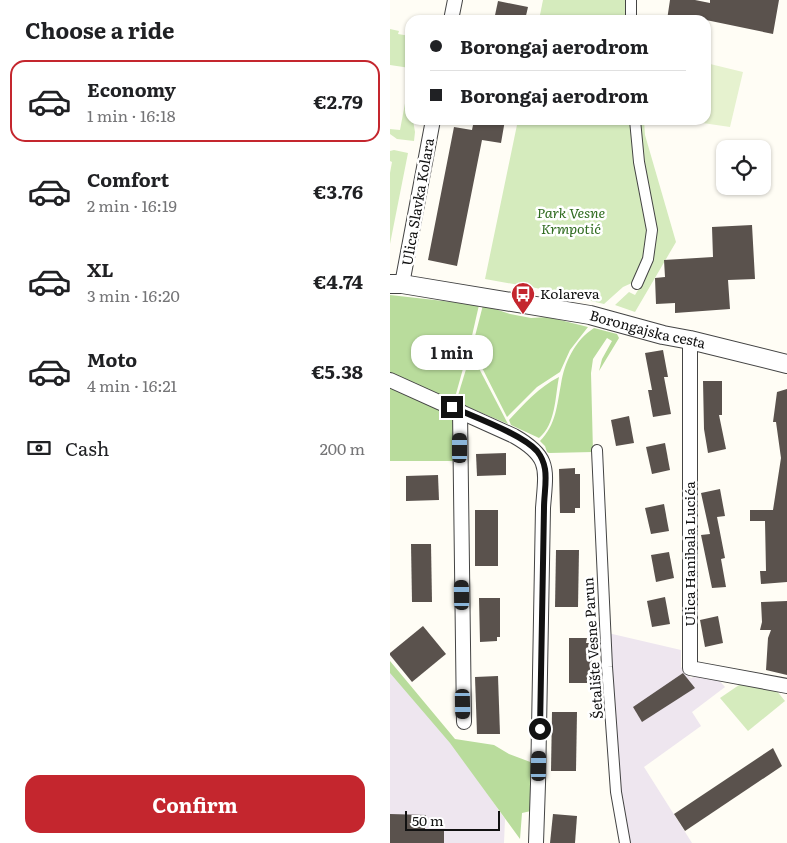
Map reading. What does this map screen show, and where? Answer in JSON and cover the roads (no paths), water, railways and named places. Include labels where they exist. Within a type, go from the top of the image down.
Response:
[{"type":"street","points":[[452,15],[455,0]]},
{"type":"street","points":[[630,0],[631,15]]},
{"type":"street","name":"Ulica Slavka Kolara","points":[[396,284],[432,125]]},
{"type":"street","points":[[635,125],[639,162],[652,230],[648,259],[637,284]]},
{"type":"street","name":"Borongajska cesta","points":[[396,284],[590,314],[663,335],[787,364]]},
{"type":"street","name":"Ulica Hanibala Lucića","points":[[690,340],[690,668],[787,686]]},
{"type":"street","points":[[390,380],[530,444],[538,452],[544,467],[546,477],[536,843]]},
{"type":"street","points":[[460,411],[464,722]]},
{"type":"street","name":"Šetalište Vesne Parun","points":[[597,450],[606,667],[616,792],[625,843]]},
{"type":"place","name":"Kolareva","points":[[523,315]]},
{"type":"park label","name":"Park Vesne Krmpotić","points":[[571,222]]}]
